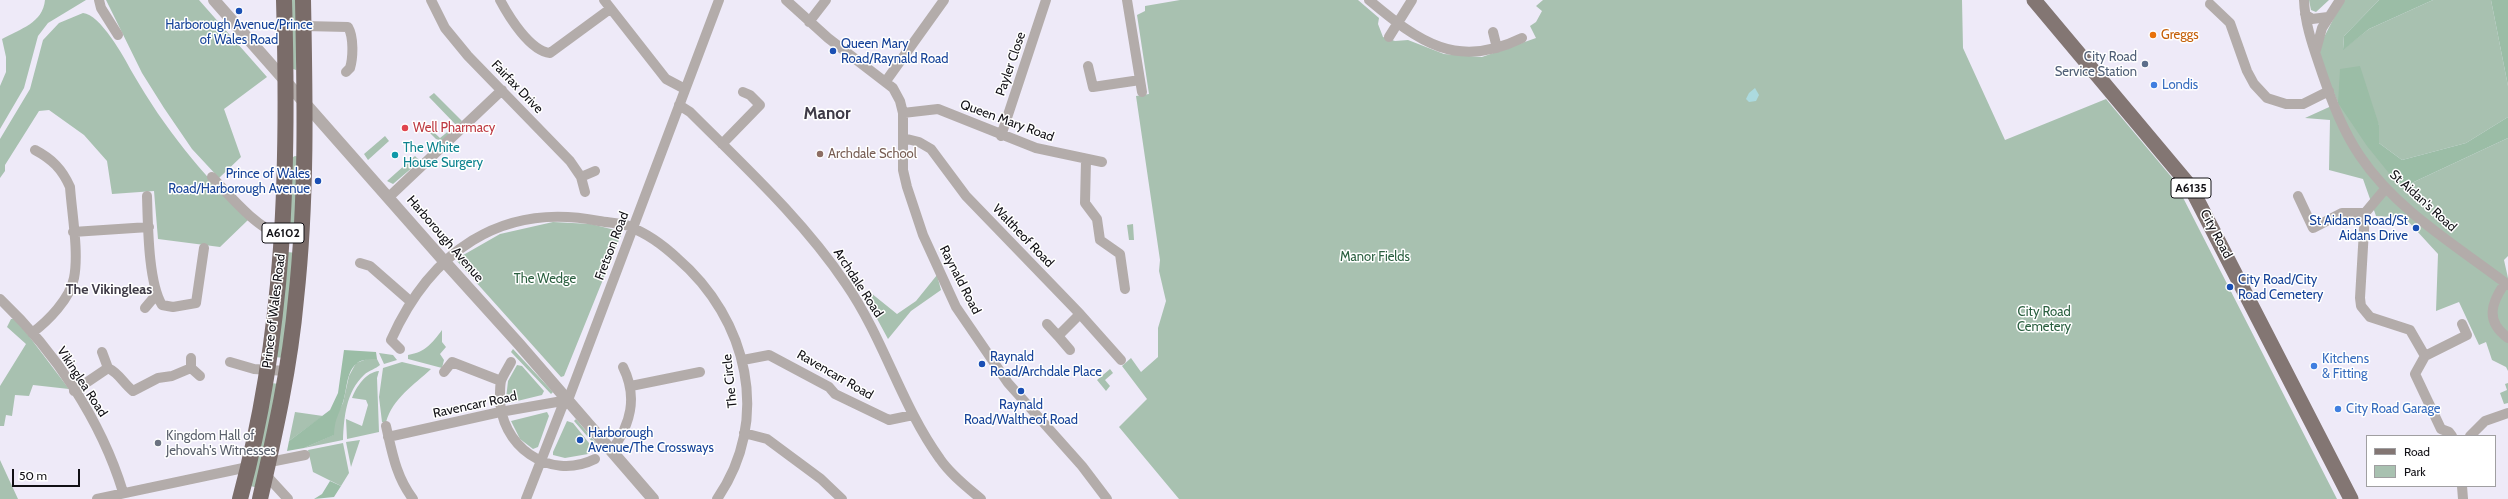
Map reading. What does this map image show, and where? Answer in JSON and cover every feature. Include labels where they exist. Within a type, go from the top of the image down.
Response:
[{"type":"highway","name":"Prince of Wales Road","points":[[240,499],[248,467],[267,370],[278,292],[283,236],[286,170],[284,0]]},
{"type":"highway","name":"Prince of Wales Road","points":[[260,499],[286,371],[296,300],[301,238],[306,105],[303,0]]},
{"type":"highway","points":[[283,236],[301,238]]},
{"type":"main road","name":"City Road","points":[[2034,0],[2190,186],[2351,499]]},
{"type":"street","points":[[99,0],[101,8],[118,35]]},
{"type":"street","name":"Harborough Avenue","points":[[214,0],[612,450],[652,499]]},
{"type":"street","name":"Fairfax Drive","points":[[431,0],[445,28],[468,56],[559,148],[581,176],[585,192]]},
{"type":"street","points":[[500,0],[522,33],[543,53],[550,53],[610,9]]},
{"type":"street","points":[[604,0],[666,80],[685,89]]},
{"type":"street","name":"Fretson Road","points":[[526,499],[562,407],[568,400],[632,227],[719,0]]},
{"type":"street","points":[[786,0],[809,22],[886,81],[944,0]]},
{"type":"street","points":[[809,22],[826,0]]},
{"type":"street","name":"Payler Close","points":[[1001,136],[1046,0]]},
{"type":"street","points":[[1127,0],[1142,92]]},
{"type":"street","points":[[1369,0],[1398,24],[1420,39],[1455,52],[1471,53],[1497,48],[1522,38]]},
{"type":"street","points":[[1389,37],[1412,0]]},
{"type":"street","name":"St Aidan's Road","points":[[2304,0],[2307,31],[2316,50],[2329,91],[2343,125],[2360,156],[2386,188],[2427,224],[2506,284]]},
{"type":"street","points":[[2316,50],[2322,28],[2340,0]]},
{"type":"street","points":[[2210,4],[2230,23],[2247,71],[2254,84],[2267,98],[2286,104],[2303,104],[2329,91]]},
{"type":"street","points":[[2305,14],[2312,19],[2328,17]]},
{"type":"street","points":[[304,26],[348,28],[351,32],[352,63],[346,72]]},
{"type":"street","points":[[1494,32],[1497,48]]},
{"type":"street","points":[[1088,66],[1093,87],[1140,80]]},
{"type":"street","name":"Raynald Road","points":[[886,81],[898,96],[904,113],[903,170],[907,187],[923,235],[956,307],[1008,384],[1082,466],[1107,499]]},
{"type":"street","points":[[389,197],[502,90]]},
{"type":"street","points":[[722,144],[760,104],[750,95],[742,92]]},
{"type":"street","name":"Archdale Road","points":[[679,106],[690,112],[722,144],[822,250],[846,284],[878,340],[913,415],[940,460],[981,499]]},
{"type":"street","name":"Queen Mary Road","points":[[904,113],[938,109],[1001,136],[1036,148],[1086,160],[1102,162]]},
{"type":"street","name":"Waltheof Road","points":[[903,138],[919,142],[931,148],[966,196],[1080,314],[1121,360]]},
{"type":"street","points":[[32,333],[66,297],[74,279],[70,187],[53,154],[35,150]]},
{"type":"street","points":[[1086,160],[1085,203],[1097,219],[1100,240],[1120,254],[1125,289]]},
{"type":"street","points":[[581,176],[595,171]]},
{"type":"street","points":[[212,176],[258,222],[274,234],[283,236]]},
{"type":"street","points":[[2386,188],[2365,214],[2360,284],[2361,306],[2370,317],[2410,330],[2425,356]]},
{"type":"street","points":[[147,196],[156,295],[166,307],[192,306],[196,303],[204,248]]},
{"type":"street","points":[[2298,196],[2313,228],[2342,213],[2365,214]]},
{"type":"street","name":"The Circle","points":[[400,349],[387,342],[410,301],[444,261],[463,246],[501,226],[532,218],[574,217],[632,227],[670,252],[701,281],[724,313],[743,360],[748,402],[744,433],[739,456],[728,484],[717,499]]},
{"type":"street","points":[[73,232],[149,227]]},
{"type":"street","points":[[360,263],[370,266],[410,301]]},
{"type":"street","points":[[2506,284],[2492,307],[2494,321],[2498,330],[2508,338]]},
{"type":"street","points":[[145,308],[156,295]]},
{"type":"street","name":"Vikinglea Road","points":[[0,299],[32,333],[74,391],[100,435],[123,492]]},
{"type":"street","points":[[1058,336],[1080,314]]},
{"type":"street","points":[[1047,324],[1070,350]]},
{"type":"street","points":[[2451,435],[2449,432],[2441,429],[2415,374],[2425,356],[2467,334],[2462,324]]},
{"type":"street","points":[[102,352],[108,368],[120,376],[126,385],[133,391],[158,378],[172,376],[191,363],[200,376]]},
{"type":"street","name":"Ravencarr Road","points":[[743,360],[769,355],[829,387],[835,394],[889,420],[913,415]]},
{"type":"street","points":[[230,362],[254,369],[286,371]]},
{"type":"street","points":[[444,372],[452,362],[501,381]]},
{"type":"street","points":[[511,362],[501,381],[500,412],[517,445],[541,461],[567,467],[585,464],[595,459]]},
{"type":"street","points":[[612,450],[624,432],[629,417],[631,386],[623,367]]},
{"type":"street","points":[[74,391],[108,368]]},
{"type":"street","points":[[631,386],[700,372]]},
{"type":"street","name":"Ravencarr Road","points":[[388,437],[500,412],[568,400]]},
{"type":"street","points":[[2471,435],[2485,421],[2508,413]]},
{"type":"street","points":[[386,426],[394,464],[405,490],[413,499]]},
{"type":"street","points":[[744,433],[767,439],[821,479],[842,499]]},
{"type":"street","points":[[288,499],[267,467],[275,461],[305,455]]},
{"type":"street","points":[[97,499],[123,492],[248,467]]},
{"type":"street","points":[[2462,487],[2463,499]]},
{"type":"green space","points":[[45,0],[86,0],[48,23],[38,36],[24,88],[0,129],[0,86],[6,72],[6,57],[2,39],[35,20],[43,8]]},
{"type":"green space","points":[[106,0],[199,0],[267,77],[224,109],[241,157],[219,178],[192,149],[164,108],[142,73]]},
{"type":"green space","points":[[288,0],[299,0],[296,70],[290,68]]},
{"type":"green space","points":[[1180,0],[1358,0],[1379,18],[1378,24],[1383,37],[1395,41],[1408,40],[1444,54],[1482,57],[1536,38],[1530,26],[1536,22],[1542,11],[1536,6],[1543,0],[1962,0],[1963,48],[2005,140],[2106,99],[2174,180],[2337,499],[1179,499],[1119,427],[1147,399],[1122,366],[1131,358],[1141,372],[1158,357],[1158,328],[1166,301],[1159,271],[1160,260],[1136,96],[1149,94],[1137,15],[1145,11],[1145,6]]},
{"type":"green space","points":[[2309,0],[2329,0],[2316,12],[2311,10]]},
{"type":"green space","points":[[2343,0],[2379,0],[2344,36],[2343,49],[2369,29],[2433,0],[2491,0],[2508,86],[2508,117],[2466,143],[2402,160],[2379,143],[2379,125],[2340,69],[2401,188],[2508,138],[2508,256],[2504,260],[2508,278],[2508,371],[2506,367],[2492,360],[2486,342],[2479,345],[2459,302],[2436,311],[2438,254],[2405,218],[2376,216],[2363,179],[2329,170],[2330,120],[2305,118],[2338,103],[2317,51]]},
{"type":"green space","points":[[83,13],[90,15],[104,28],[171,132],[199,167],[248,220],[220,247],[158,239],[154,191],[112,194],[107,161],[84,135],[49,110],[39,111],[5,165],[5,171],[0,178],[0,139],[30,89],[43,40],[59,23]]},
{"type":"green space","points":[[434,93],[462,121],[442,141],[436,139],[425,128],[426,125],[440,138],[456,125],[429,97]]},
{"type":"green space","points":[[385,136],[389,141],[368,160],[364,154]]},
{"type":"green space","points":[[295,156],[301,157],[298,224],[288,223],[291,158]]},
{"type":"green space","points":[[415,156],[420,161],[393,184],[387,181]]},
{"type":"green space","name":"The Wedge","points":[[553,222],[591,224],[619,231],[621,235],[564,376],[561,377],[457,261],[458,258],[500,234]]},
{"type":"green space","points":[[1133,224],[1134,240],[1129,240],[1127,225]]},
{"type":"green space","points":[[287,252],[297,253],[284,358],[275,357]]},
{"type":"green space","points":[[937,275],[941,290],[911,311],[888,339],[868,302],[871,293],[897,314],[916,301]]},
{"type":"green space","points":[[11,319],[16,319],[69,389],[33,385],[29,396],[15,395],[12,416],[6,415],[4,426],[0,426],[0,386],[26,344],[7,327]]},
{"type":"green space","points":[[442,330],[442,342],[446,347],[440,354],[444,360],[442,368],[408,359],[408,355],[420,352],[428,346]]},
{"type":"green space","points":[[513,349],[553,392],[551,394],[511,352]]},
{"type":"green space","points":[[379,353],[393,355],[397,360],[384,364]]},
{"type":"green space","points":[[367,359],[377,359],[380,365],[364,375],[353,389],[345,414],[343,440],[304,448],[333,435],[335,418],[343,403],[349,376],[356,363]]},
{"type":"green space","points":[[402,362],[431,369],[405,392],[389,413],[386,422],[382,422],[379,397],[383,368]]},
{"type":"green space","points":[[517,365],[522,366],[544,391],[542,395],[509,403],[506,399],[508,381]]},
{"type":"green space","points":[[1110,369],[1113,373],[1105,380],[1110,386],[1106,391],[1097,380]]},
{"type":"green space","points":[[379,371],[377,378],[379,432],[347,439],[346,419],[362,426],[368,405],[366,400],[352,398],[359,385],[366,377]]},
{"type":"green space","points":[[270,383],[280,384],[259,488],[250,486]]},
{"type":"green space","points":[[2508,383],[2508,403],[2504,404],[2500,393],[2507,390],[2505,384]]},
{"type":"green space","points":[[295,412],[323,416],[289,441]]},
{"type":"green space","points":[[547,412],[549,416],[538,447],[533,449],[520,439],[511,421]]},
{"type":"green space","points":[[576,419],[596,443],[594,444],[574,421]]},
{"type":"green space","points":[[567,421],[573,423],[593,448],[588,454],[565,458],[553,455]]},
{"type":"green space","points":[[360,440],[351,467],[346,442]]},
{"type":"green space","points":[[343,443],[349,473],[341,486],[313,472],[308,450]]},
{"type":"green space","points":[[0,460],[18,499],[0,499]]},
{"type":"shaded area","points":[[2379,0],[2433,0],[2369,29],[2343,50],[2344,36]]},
{"type":"shaded area","points":[[2491,0],[2508,0],[2508,86]]},
{"type":"shaded area","points":[[2360,66],[2379,125],[2379,143],[2402,160],[2466,143],[2508,117],[2508,138],[2401,188],[2367,146],[2338,103],[2340,69]]},
{"type":"shaded area","points":[[1755,88],[1759,95],[1756,101],[1749,102],[1746,99],[1749,93]]},
{"type":"shaded area","points":[[344,350],[376,352],[377,359],[361,361],[356,364],[350,372],[343,402],[336,421],[334,435],[304,448],[287,451],[289,441],[330,410],[338,393]]},
{"type":"shaded area","points":[[330,481],[341,486],[334,497],[314,499],[322,494]]},
{"type":"place","name":"Harborough Avenue/Prince of Wales Road","points":[[239,11]]},
{"type":"place","name":"Greggs","points":[[2153,35]]},
{"type":"place","name":"Queen Mary Road/Raynald Road","points":[[833,51]]},
{"type":"place","name":"City Road Service Station","points":[[2145,64]]},
{"type":"place","name":"Londis","points":[[2154,85]]},
{"type":"place","name":"Well Pharmacy","points":[[405,128]]},
{"type":"place","name":"Archdale School","points":[[820,154]]},
{"type":"place","name":"The White House Surgery","points":[[395,155]]},
{"type":"place","name":"Prince of Wales Road/Harborough Avenue","points":[[318,181]]},
{"type":"place","name":"St Aidans Road/St Aidans Drive","points":[[2416,228]]},
{"type":"place","name":"City Road/City Road Cemetery","points":[[2230,287]]},
{"type":"place","name":"Raynald Road/Archdale Place","points":[[982,364]]},
{"type":"place","name":"Kitchens & Fitting","points":[[2314,366]]},
{"type":"place","name":"Raynald Road/Waltheof Road","points":[[1021,391]]},
{"type":"place","name":"City Road Garage","points":[[2338,409]]},
{"type":"place","name":"Harborough Avenue/The Crossways","points":[[580,440]]},
{"type":"place","name":"Kingdom Hall of Jehovah's Witnesses","points":[[158,443]]},
{"type":"district","name":"Manor","points":[[827,114]]},
{"type":"district","name":"The Vikingleas","points":[[109,290]]},
{"type":"park label","name":"Manor Fields","points":[[1375,257]]},
{"type":"park label","name":"City Road Cemetery","points":[[2044,320]]}]
